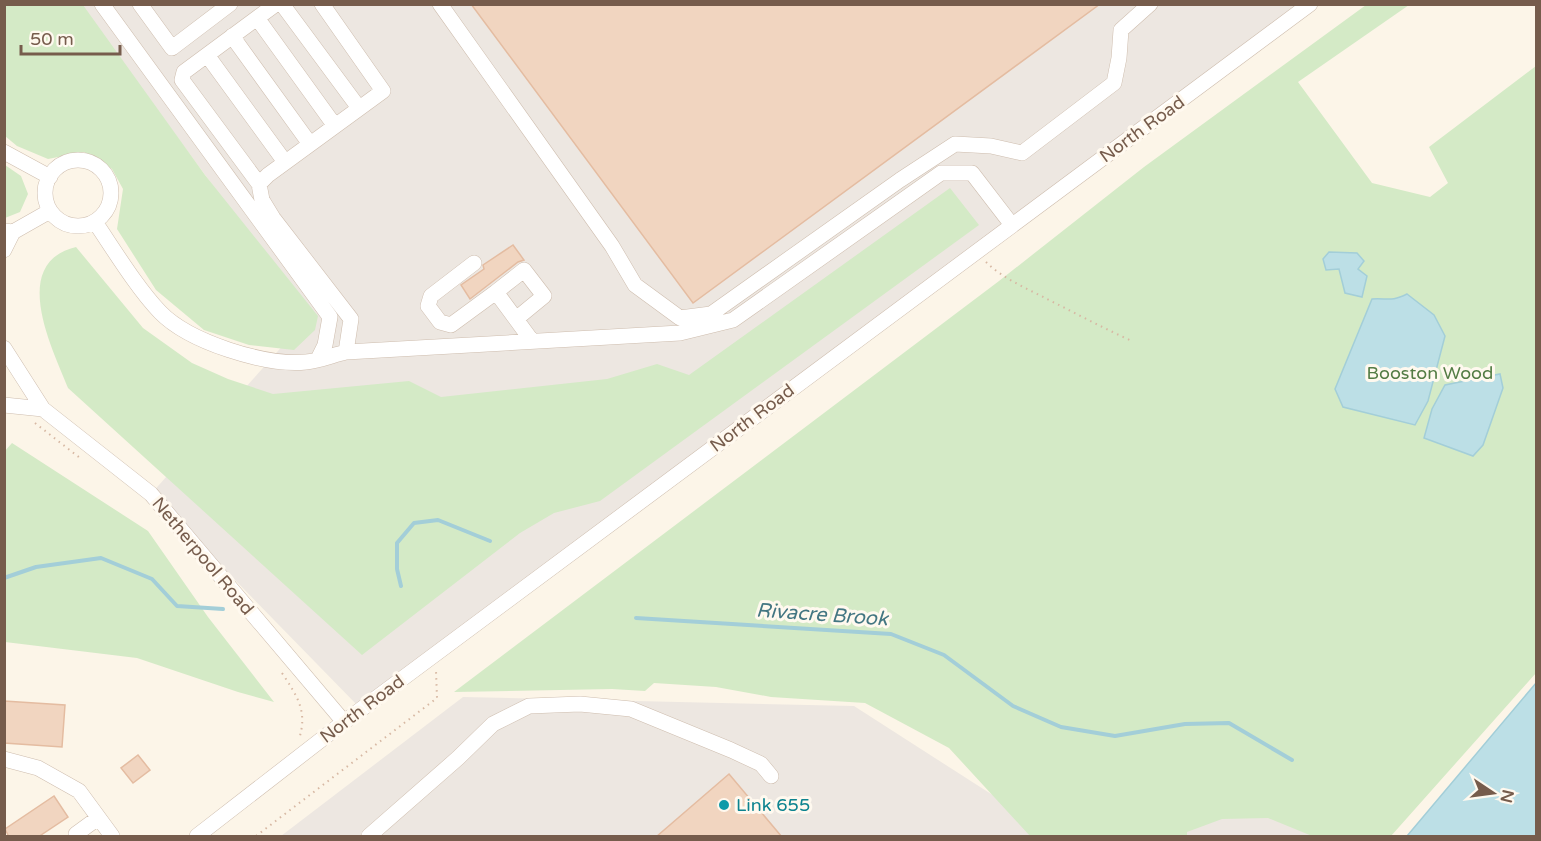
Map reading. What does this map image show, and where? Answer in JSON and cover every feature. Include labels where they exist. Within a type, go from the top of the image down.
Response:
[{"type":"street","points":[[102,4],[330,317],[325,345],[318,359]]},
{"type":"street","points":[[140,4],[172,48],[230,4]]},
{"type":"street","points":[[276,4],[184,72],[182,80],[259,184],[262,200],[273,218],[351,319],[346,352]]},
{"type":"street","points":[[282,4],[359,108]]},
{"type":"street","points":[[259,184],[285,162],[383,90],[321,4]]},
{"type":"street","points":[[440,4],[612,246],[635,285],[680,318],[711,314],[900,180],[955,144],[991,146],[1022,153],[1113,83],[1119,58],[1121,30],[1150,4]]},
{"type":"street","name":"North Road","points":[[197,837],[344,722],[1310,4]]},
{"type":"street","points":[[257,18],[335,126]]},
{"type":"street","points":[[232,36],[310,144]]},
{"type":"street","points":[[207,55],[285,162]]},
{"type":"street","points":[[4,152],[50,177]]},
{"type":"street","points":[[76,160],[87,161],[97,166],[105,174],[110,184],[109,206],[104,215],[95,222],[86,226],[75,226],[57,219],[50,211],[45,194],[50,177],[57,169],[76,160]]},
{"type":"street","points":[[95,222],[161,313],[182,328],[206,340],[243,354],[274,362],[307,362],[346,352],[680,333],[733,320],[941,174],[972,173],[1012,225]]},
{"type":"street","points":[[4,250],[9,231],[50,211]]},
{"type":"street","points":[[474,263],[431,296],[428,306],[440,322],[451,325],[524,270],[544,296],[516,319]]},
{"type":"street","points":[[496,292],[532,341]]},
{"type":"street","name":"Netherpool Road","points":[[4,348],[43,409],[150,494],[344,722]]},
{"type":"street","points":[[4,405],[43,409]]},
{"type":"street","points":[[369,837],[493,724],[529,706],[580,704],[631,709],[761,764],[771,776]]},
{"type":"street","points":[[4,759],[38,768],[79,790],[110,836]]},
{"type":"street","points":[[76,834],[98,818]]},
{"type":"path","points":[[975,252],[992,268],[1025,288],[1106,330],[1132,340]]},
{"type":"path","points":[[28,417],[84,461]]},
{"type":"path","points":[[256,837],[437,698],[435,654]]},
{"type":"path","points":[[280,670],[300,699],[303,726],[296,748]]},
{"type":"shaded area","points":[[80,5],[1310,5],[358,706],[151,494],[309,316]]},
{"type":"shaded area","points":[[463,697],[854,706],[1033,821],[1274,807],[1342,836],[281,836]]},
{"type":"green space","points":[[4,5],[83,5],[205,175],[318,316],[315,330],[294,350],[249,345],[204,330],[156,290],[117,229],[123,189],[112,169],[84,152],[48,159],[17,146],[5,136]]},
{"type":"green space","name":"Booston Wood","points":[[1366,5],[1409,5],[1298,82],[1372,183],[1430,197],[1448,183],[1429,147],[1536,66],[1536,673],[1391,836],[1312,836],[1268,818],[1222,819],[1187,832],[1187,836],[1030,836],[949,748],[865,703],[771,697],[716,687],[654,683],[645,691],[612,689],[454,692],[999,281],[1144,167]]},
{"type":"green space","points":[[5,165],[21,176],[28,194],[20,212],[5,218]]},
{"type":"green space","points":[[950,188],[979,225],[600,501],[554,513],[520,533],[362,655],[68,388],[53,351],[41,308],[40,288],[44,270],[56,256],[76,247],[143,328],[192,363],[228,379],[273,394],[409,381],[441,397],[607,379],[657,364],[689,375]]},
{"type":"green space","points":[[12,443],[148,531],[208,617],[274,702],[137,658],[5,642],[4,452]]},
{"type":"water","points":[[1329,252],[1357,253],[1364,261],[1358,269],[1367,276],[1362,297],[1345,293],[1339,269],[1326,270],[1323,259]]},
{"type":"water","points":[[1407,294],[1434,315],[1445,336],[1428,401],[1415,425],[1343,407],[1335,389],[1372,299],[1393,299]]},
{"type":"water","points":[[1500,374],[1503,388],[1483,445],[1473,456],[1424,438],[1432,409],[1445,385]]},
{"type":"water","points":[[1536,683],[1536,836],[1407,836]]},
{"type":"building","points":[[471,4],[1100,4],[693,303]]},
{"type":"building","points":[[513,245],[524,260],[518,262],[470,299],[461,285],[484,269],[483,265]]},
{"type":"building","points":[[4,701],[65,705],[62,747],[4,743]]},
{"type":"building","points":[[138,755],[150,770],[133,783],[121,768]]},
{"type":"building","name":"Link 655","points":[[729,774],[782,837],[656,837]]},
{"type":"building","points":[[54,796],[68,817],[38,837],[9,837],[5,829]]},
{"type":"waterway","points":[[401,586],[397,569],[397,543],[414,523],[438,520],[490,541]]},
{"type":"waterway","name":"Rivacre Brook","points":[[4,578],[36,567],[101,558],[152,579],[177,606],[223,609]]},
{"type":"waterway","name":"Rivacre Brook","points":[[636,618],[891,634],[944,655],[1013,706],[1061,727],[1115,736],[1185,724],[1229,723],[1292,760]]},
{"type":"place","name":"Link 655","points":[[724,805]]}]
